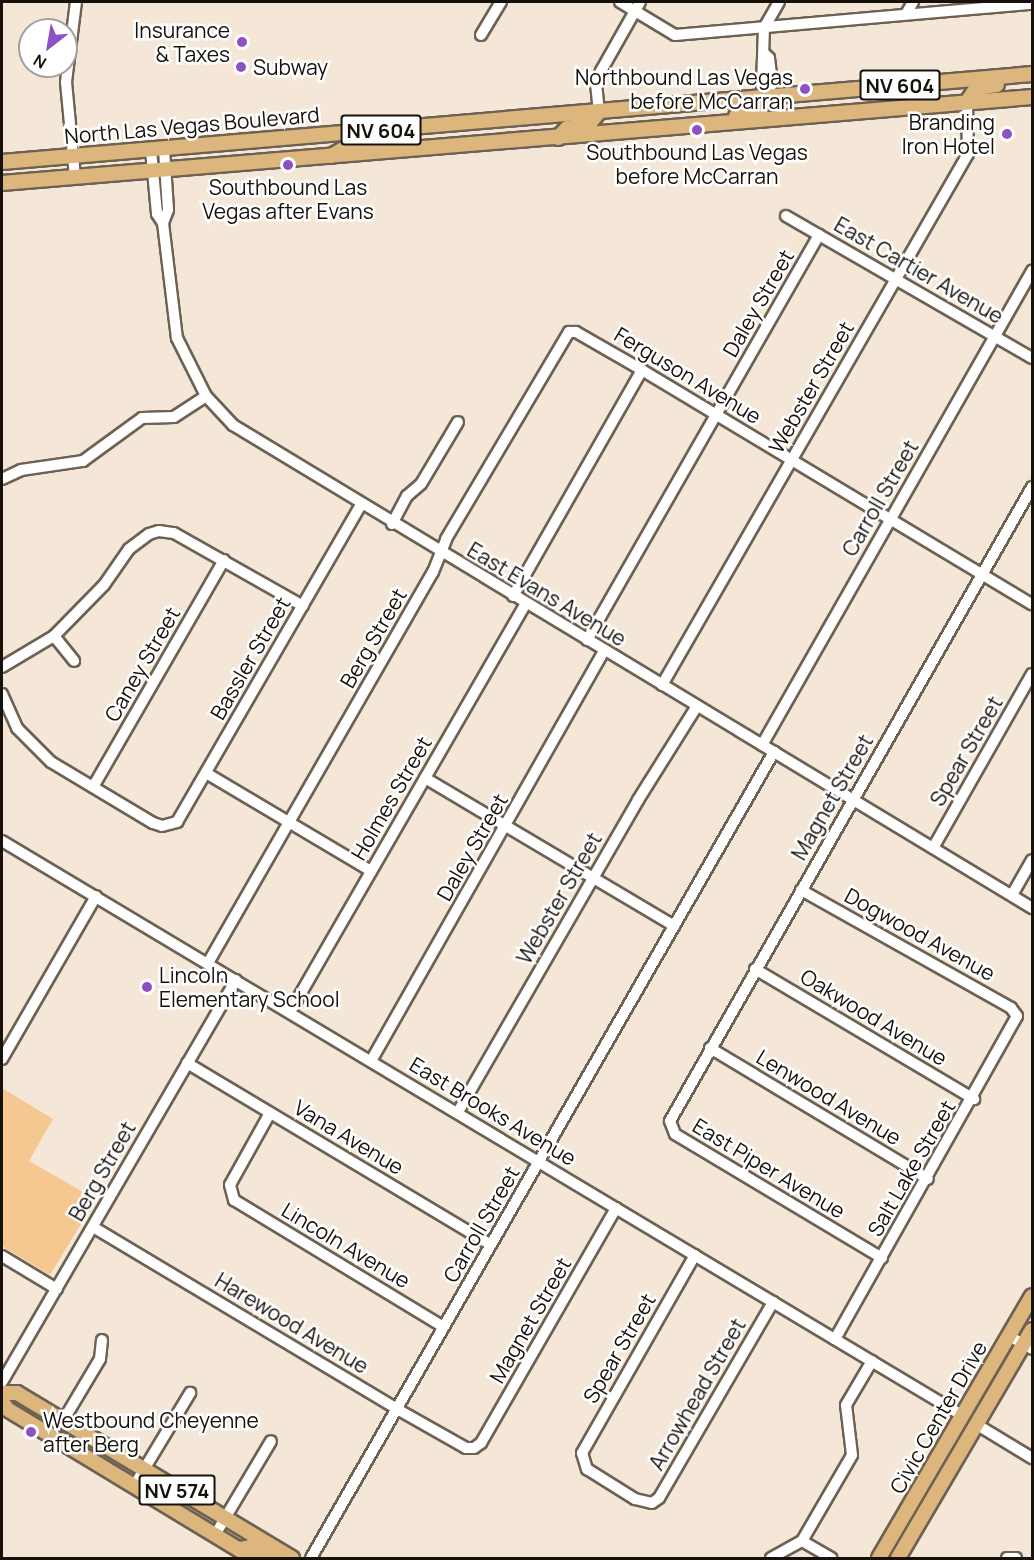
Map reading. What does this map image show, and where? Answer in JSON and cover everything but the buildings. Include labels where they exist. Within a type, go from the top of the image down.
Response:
[{"type":"main road","name":"North Las Vegas Boulevard","points":[[2,162],[649,109],[767,92],[1032,74]]},
{"type":"main road","points":[[967,102],[972,91],[995,86],[1004,76]]},
{"type":"main road","points":[[1018,98],[1032,88]]},
{"type":"main road","points":[[728,123],[741,113],[761,108],[767,92]]},
{"type":"main road","name":"North Las Vegas Boulevard","points":[[2,183],[1032,97]]},
{"type":"main road","points":[[603,134],[610,122],[642,115],[649,109]]},
{"type":"main road","points":[[558,138],[567,128],[590,123],[598,112]]},
{"type":"main road","points":[[393,152],[397,139],[420,135],[433,126]]},
{"type":"main road","points":[[330,157],[348,146],[377,140],[381,130]]},
{"type":"main road","name":"Civic Center Drive","points":[[879,1558],[1032,1296]]},
{"type":"main road","name":"Civic Center Drive","points":[[898,1558],[976,1424],[1028,1346],[1032,1330]]},
{"type":"main road","name":"NV 574","points":[[2,1393],[17,1393],[292,1558]]},
{"type":"main road","points":[[976,1393],[981,1398],[972,1416],[976,1424]]},
{"type":"main road","name":"NV 574","points":[[2,1401],[7,1410],[254,1558]]},
{"type":"main road","points":[[951,1467],[950,1456],[963,1432],[963,1416]]},
{"type":"main road","points":[[885,1558],[894,1534]]},
{"type":"main road","points":[[238,1549],[250,1547],[273,1558]]},
{"type":"street","points":[[75,177],[66,82],[76,2]]},
{"type":"street","points":[[481,35],[501,2]]},
{"type":"street","points":[[620,2],[638,6],[675,35],[1032,4]]},
{"type":"street","points":[[767,92],[762,85],[761,57],[765,53],[764,28],[778,2]]},
{"type":"street","points":[[906,14],[913,2]]},
{"type":"street","points":[[598,112],[596,85],[601,71],[638,6]]},
{"type":"street","name":"Webster Street","points":[[662,686],[968,154],[967,102]]},
{"type":"street","name":"East Evans Avenue","points":[[157,149],[159,171],[168,210],[164,223],[177,338],[206,396],[249,438],[1032,908]]},
{"type":"street","name":"East Cartier Avenue","points":[[786,216],[1032,358]]},
{"type":"street","name":"Daley Street","points":[[586,640],[819,235]]},
{"type":"street","name":"Carroll Street","points":[[762,745],[1032,271]]},
{"type":"street","name":"Ferguson Avenue","points":[[569,332],[576,332],[642,370],[1032,604]]},
{"type":"street","name":"Berg Street","points":[[208,963],[433,572],[441,553],[560,341],[569,332]]},
{"type":"street","points":[[513,596],[642,370]]},
{"type":"street","points":[[2,479],[21,470],[82,461],[141,418],[174,417],[206,396]]},
{"type":"street","points":[[392,524],[408,496],[421,484],[458,422]]},
{"type":"street","name":"Magnet Street","points":[[669,1127],[710,1048],[1032,488]]},
{"type":"street","name":"Bassler Street","points":[[93,788],[153,823],[169,825],[177,822],[361,505]]},
{"type":"street","points":[[2,667],[54,636],[104,585],[129,549],[149,534],[174,533],[303,606]]},
{"type":"street","name":"Caney Street","points":[[93,788],[224,560]]},
{"type":"street","name":"Holmes Street","points":[[290,1012],[526,604]]},
{"type":"street","points":[[54,636],[74,661]]},
{"type":"street","name":"Daley Street","points":[[371,1061],[507,826],[604,651]]},
{"type":"street","name":"Spear Street","points":[[933,848],[1032,675]]},
{"type":"street","points":[[2,694],[17,728],[36,751],[93,788]]},
{"type":"street","name":"Webster Street","points":[[458,1112],[593,878],[697,706]]},
{"type":"street","name":"Carroll Street","points":[[311,1558],[774,752]]},
{"type":"street","points":[[206,772],[371,871]]},
{"type":"street","points":[[425,778],[674,926]]},
{"type":"street","name":"East Brooks Avenue","points":[[2,841],[963,1416]]},
{"type":"street","points":[[1012,896],[1032,860]]},
{"type":"street","name":"Dogwood Avenue","points":[[801,890],[1011,1008],[1017,1016]]},
{"type":"street","points":[[2,1059],[96,896]]},
{"type":"street","name":"Oakwood Avenue","points":[[755,969],[974,1099]]},
{"type":"street","name":"Berg Street","points":[[2,1382],[236,980]]},
{"type":"street","name":"Salt Lake Street","points":[[835,1339],[974,1099],[1017,1016]]},
{"type":"street","name":"Lenwood Avenue","points":[[710,1048],[928,1179]]},
{"type":"street","name":"Vana Avenue","points":[[187,1063],[491,1245]]},
{"type":"street","name":"Lincoln Avenue","points":[[270,1113],[230,1185],[230,1193],[234,1200],[444,1327]]},
{"type":"street","name":"East Piper Avenue","points":[[669,1127],[882,1258]]},
{"type":"street","name":"Magnet Street","points":[[474,1448],[481,1443],[616,1208]]},
{"type":"street","name":"Harewood Avenue","points":[[93,1227],[397,1408],[466,1448],[474,1448]]},
{"type":"street","name":"Spear Street","points":[[652,1503],[635,1499],[586,1469],[582,1461],[582,1453],[695,1255]]},
{"type":"street","points":[[2,1257],[57,1289]]},
{"type":"street","name":"Arrowhead Street","points":[[652,1503],[659,1498],[773,1302]]},
{"type":"street","points":[[1010,1335],[1028,1346]]},
{"type":"street","points":[[63,1421],[100,1359],[102,1340]]},
{"type":"street","points":[[771,1558],[802,1541],[852,1455],[846,1406],[872,1361]]},
{"type":"street","points":[[134,1486],[190,1393]]},
{"type":"street","points":[[976,1424],[1032,1458]]},
{"type":"street","points":[[215,1535],[271,1441]]},
{"type":"street","points":[[802,1541],[831,1558]]},
{"type":"street","points":[[1007,1558],[1016,1558]]},
{"type":"shaded area","points":[[2,1088],[53,1119],[29,1161],[85,1193],[77,1207],[87,1214],[50,1275],[2,1246]]},
{"type":"place","name":"Insurance & Taxes","points":[[242,42]]},
{"type":"place","name":"Subway","points":[[241,67]]},
{"type":"place","name":"Northbound Las Vegas before McCarran","points":[[805,89]]},
{"type":"place","name":"Southbound Las Vegas before McCarran","points":[[697,130]]},
{"type":"place","name":"Branding Iron Hotel","points":[[1007,134]]},
{"type":"place","name":"Southbound Las Vegas after Evans","points":[[288,165]]},
{"type":"place","name":"Lincoln Elementary School","points":[[147,987]]},
{"type":"place","name":"Westbound Cheyenne after Berg","points":[[31,1432]]}]
